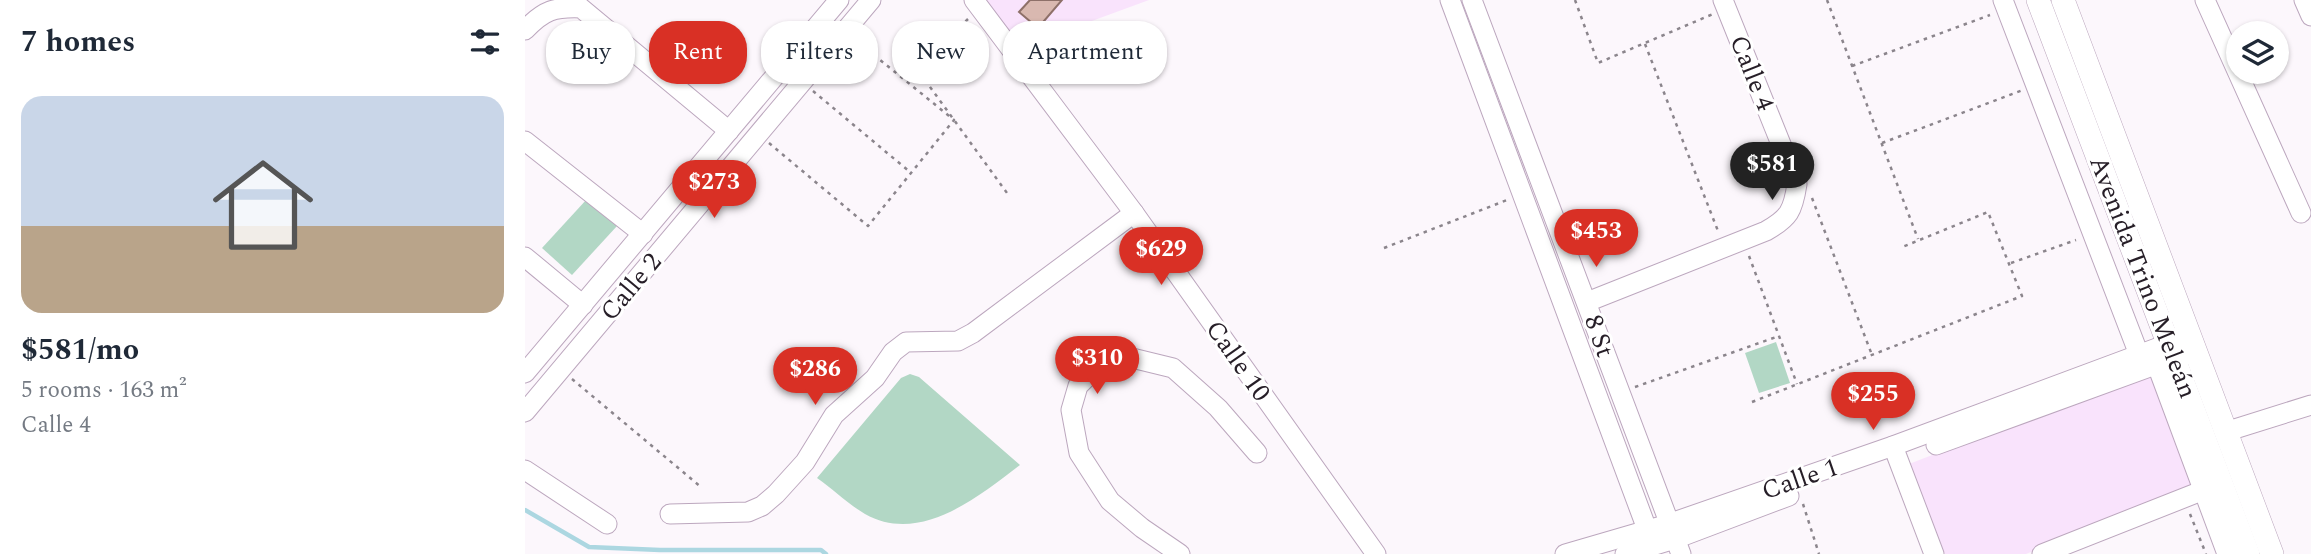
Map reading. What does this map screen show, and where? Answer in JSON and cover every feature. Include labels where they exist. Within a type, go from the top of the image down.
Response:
[{"type":"main road","name":"Avenida Trino Meleán","points":[[2038,0],[2164,353],[2248,554]]},
{"type":"main road","name":"Avenida Trino Meleán","points":[[2063,0],[2164,353],[2225,432],[2272,554]]},
{"type":"street","name":"Calle 2","points":[[525,373],[839,0]]},
{"type":"street","name":"Calle 2","points":[[854,21],[871,0]]},
{"type":"street","name":"8 St","points":[[1450,0],[1652,543]]},
{"type":"street","name":"8 St","points":[[1472,0],[1675,539]]},
{"type":"street","points":[[2205,0],[2301,214]]},
{"type":"street","points":[[2304,0],[2311,16]]},
{"type":"street","name":"Calle 10","points":[[977,4],[1134,213],[1376,554]]},
{"type":"street","name":"Calle 4","points":[[1587,302],[1766,231],[1785,220],[1794,204],[1797,184],[1724,4]]},
{"type":"street","points":[[2004,4],[2093,234],[2164,353],[2204,489],[2227,554]]},
{"type":"street","points":[[525,30],[540,14],[561,8],[581,8],[729,131]]},
{"type":"street","name":"Calle 2","points":[[525,412],[801,84]]},
{"type":"street","points":[[525,141],[643,234]]},
{"type":"street","points":[[670,514],[748,512],[762,506],[805,462],[834,415],[875,378],[894,352],[906,342],[958,341],[973,333],[1134,213]]},
{"type":"street","points":[[525,257],[583,305]]},
{"type":"street","name":"Calle 1","points":[[1675,539],[2164,353]]},
{"type":"street","points":[[1180,554],[1142,528],[1110,501],[1079,453],[1071,410],[1078,386],[1099,365],[1132,358],[1173,369],[1219,408],[1257,453]]},
{"type":"street","points":[[2225,432],[2311,405]]},
{"type":"street","points":[[1896,453],[1934,554]]},
{"type":"street","name":"Calle 1","points":[[1565,554],[1675,539],[1896,453]]},
{"type":"street","points":[[525,470],[607,524]]},
{"type":"street","points":[[2042,554],[2204,489]]},
{"type":"street","name":"Calle 1","points":[[1625,554],[1652,543]]},
{"type":"path","points":[[1575,0],[1598,63],[1645,44],[1724,4]]},
{"type":"path","points":[[1827,0],[1919,240]]},
{"type":"path","points":[[977,4],[917,69],[1007,193]]},
{"type":"path","points":[[1852,66],[2004,4]]},
{"type":"path","points":[[1645,44],[1724,248]]},
{"type":"path","points":[[878,59],[954,120]]},
{"type":"path","points":[[803,84],[911,173]]},
{"type":"path","points":[[1882,143],[2036,86]]},
{"type":"path","points":[[759,134],[868,226],[954,120]]},
{"type":"path","points":[[1810,192],[1872,355]]},
{"type":"path","points":[[1384,248],[1523,194]]},
{"type":"path","points":[[1752,402],[2022,296],[2011,263],[1988,212],[1900,248]]},
{"type":"path","points":[[2011,263],[2093,234]]},
{"type":"path","points":[[1743,240],[1797,384]]},
{"type":"path","points":[[1619,393],[1779,336]]},
{"type":"path","points":[[562,371],[701,486]]},
{"type":"path","points":[[1799,493],[1819,554]]},
{"type":"path","points":[[2184,497],[2206,554]]},
{"type":"shaded area","points":[[986,0],[1149,0],[1092,21],[1003,23]]},
{"type":"shaded area","points":[[2149,371],[2194,488],[2026,554],[1945,554],[1909,464]]},
{"type":"green space","points":[[587,199],[617,226],[572,275],[542,248]]},
{"type":"green space","points":[[1776,342],[1790,383],[1759,393],[1745,353]]},
{"type":"green space","points":[[910,374],[919,377],[1020,465],[967,503],[927,521],[907,524],[886,522],[865,514],[817,478],[901,378]]},
{"type":"building","points":[[1030,0],[1062,0],[1044,21],[1030,21],[1019,12]]},
{"type":"waterway","points":[[525,510],[589,547],[821,550],[826,554]]}]
